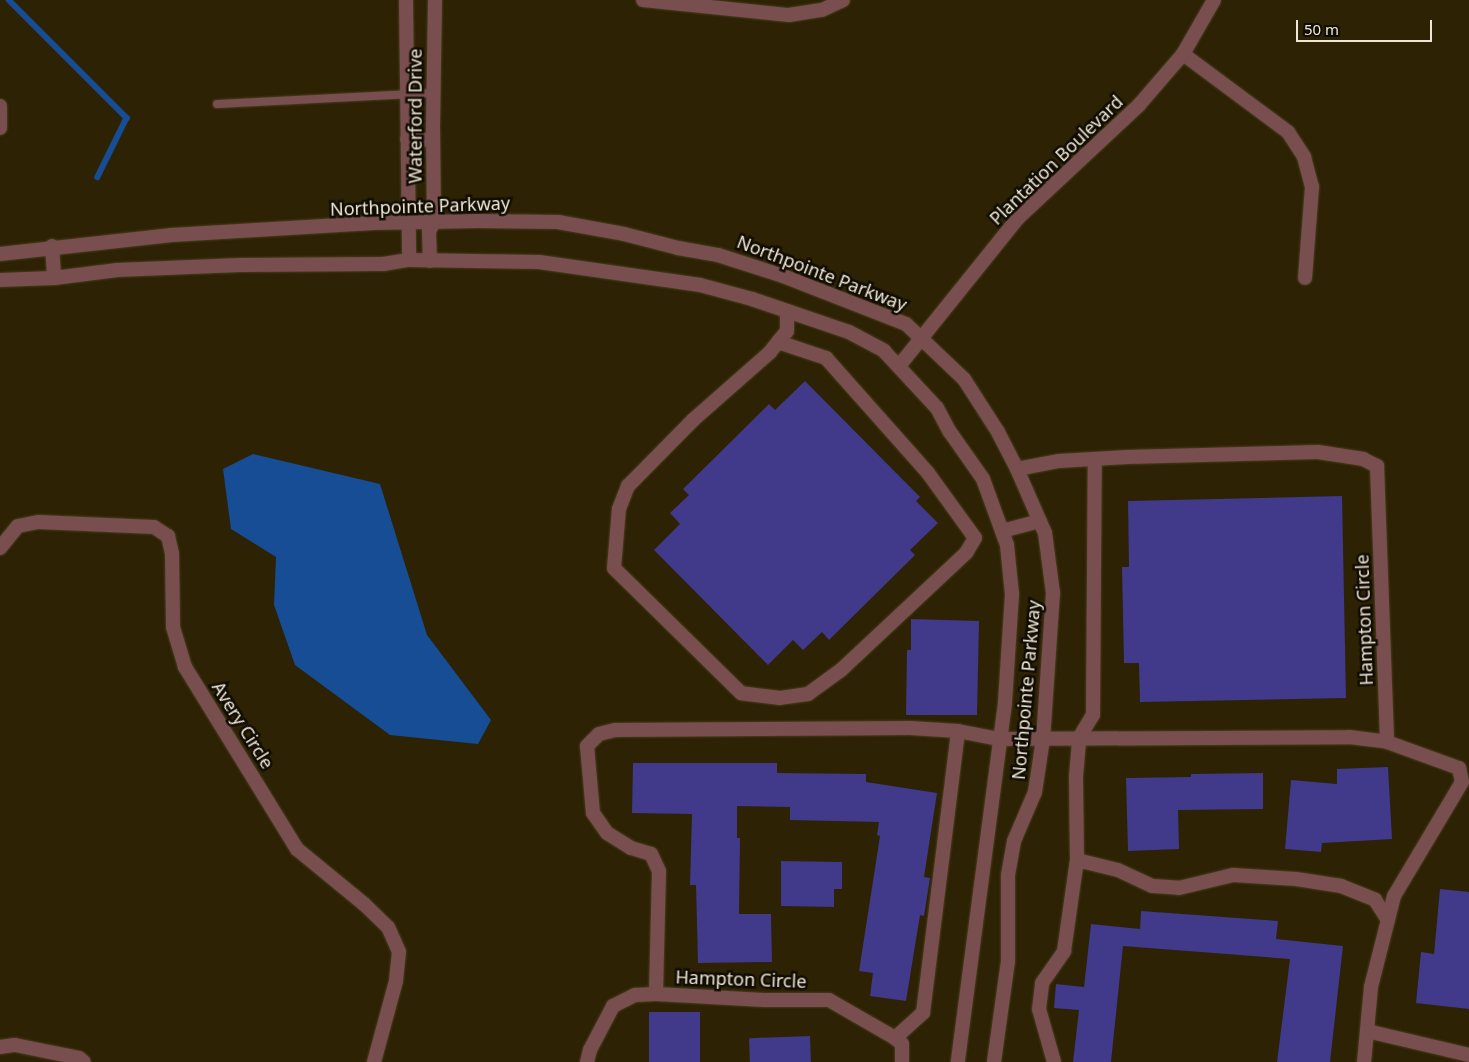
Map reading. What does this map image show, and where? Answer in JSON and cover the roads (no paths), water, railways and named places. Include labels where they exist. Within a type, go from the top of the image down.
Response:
[{"type":"street","name":"Waterford Drive","points":[[406,0],[409,260]]},
{"type":"street","name":"Waterford Drive","points":[[430,261],[429,231],[434,222],[434,0]]},
{"type":"street","points":[[643,0],[760,14],[788,15],[822,10],[843,0]]},
{"type":"street","name":"Plantation Boulevard","points":[[899,366],[1020,217],[1139,105],[1183,54],[1214,0]]},
{"type":"street","points":[[1183,54],[1288,132],[1304,157],[1312,187],[1305,278]]},
{"type":"street","points":[[0,106],[0,128]]},
{"type":"street","points":[[408,140],[433,140]]},
{"type":"street","name":"Northpointe Parkway","points":[[0,254],[52,246],[172,235],[408,222],[558,222],[718,255],[783,276],[906,324],[964,378],[1017,469],[1045,533],[1053,592],[1043,739],[1035,792],[1014,841],[1010,867],[1008,961],[994,1062]]},
{"type":"street","points":[[52,246],[54,278]]},
{"type":"street","name":"Northpointe Parkway","points":[[0,280],[54,278],[165,267],[383,264],[409,260],[539,262],[700,285],[849,332],[884,351],[937,408],[950,432],[983,480],[1007,545],[1012,612],[1003,727],[999,739],[958,1062]]},
{"type":"street","points":[[778,342],[826,358],[928,474],[975,538],[966,553],[842,670],[808,694],[780,698],[741,693],[614,568],[619,509],[628,486],[693,420],[778,342],[787,332],[787,311]]},
{"type":"street","name":"Hampton Circle","points":[[1017,469],[1059,461],[1318,452],[1363,459],[1378,466],[1387,742]]},
{"type":"street","points":[[1054,1062],[1039,1009],[1042,983],[1064,951],[1077,860],[1078,738],[1093,715],[1095,459]]},
{"type":"street","points":[[1002,531],[1040,521]]},
{"type":"street","name":"Avery Circle","points":[[0,548],[18,526],[38,522],[154,526],[168,536],[172,553],[174,628],[186,667],[298,849],[364,904],[388,927],[399,952],[396,981],[374,1062]]},
{"type":"street","points":[[656,994],[659,871],[651,854],[631,848],[607,833],[593,813],[588,746],[599,734],[615,730],[910,728],[958,732],[999,739],[1349,737],[1387,742],[1459,768],[1462,782],[1394,896],[1371,987],[1364,1062]]},
{"type":"street","points":[[902,1062],[902,1044],[895,1038],[923,1013],[958,732]]},
{"type":"street","points":[[1077,860],[1118,870],[1153,886],[1178,888],[1233,875],[1296,879],[1341,886],[1375,900],[1388,920]]},
{"type":"street","name":"Hampton Circle","points":[[587,1062],[590,1050],[613,1006],[635,995],[656,994],[764,1000],[829,1000],[895,1038]]},
{"type":"street","points":[[1367,1030],[1469,1055]]},
{"type":"street","points":[[0,1047],[15,1045],[79,1058],[84,1062]]},
{"type":"lane","points":[[217,104],[433,93]]},
{"type":"water","points":[[253,454],[380,484],[427,635],[491,720],[478,744],[390,735],[295,665],[274,605],[276,557],[231,529],[223,469]]},
{"type":"waterway","points":[[9,0],[127,118],[98,177]]}]
